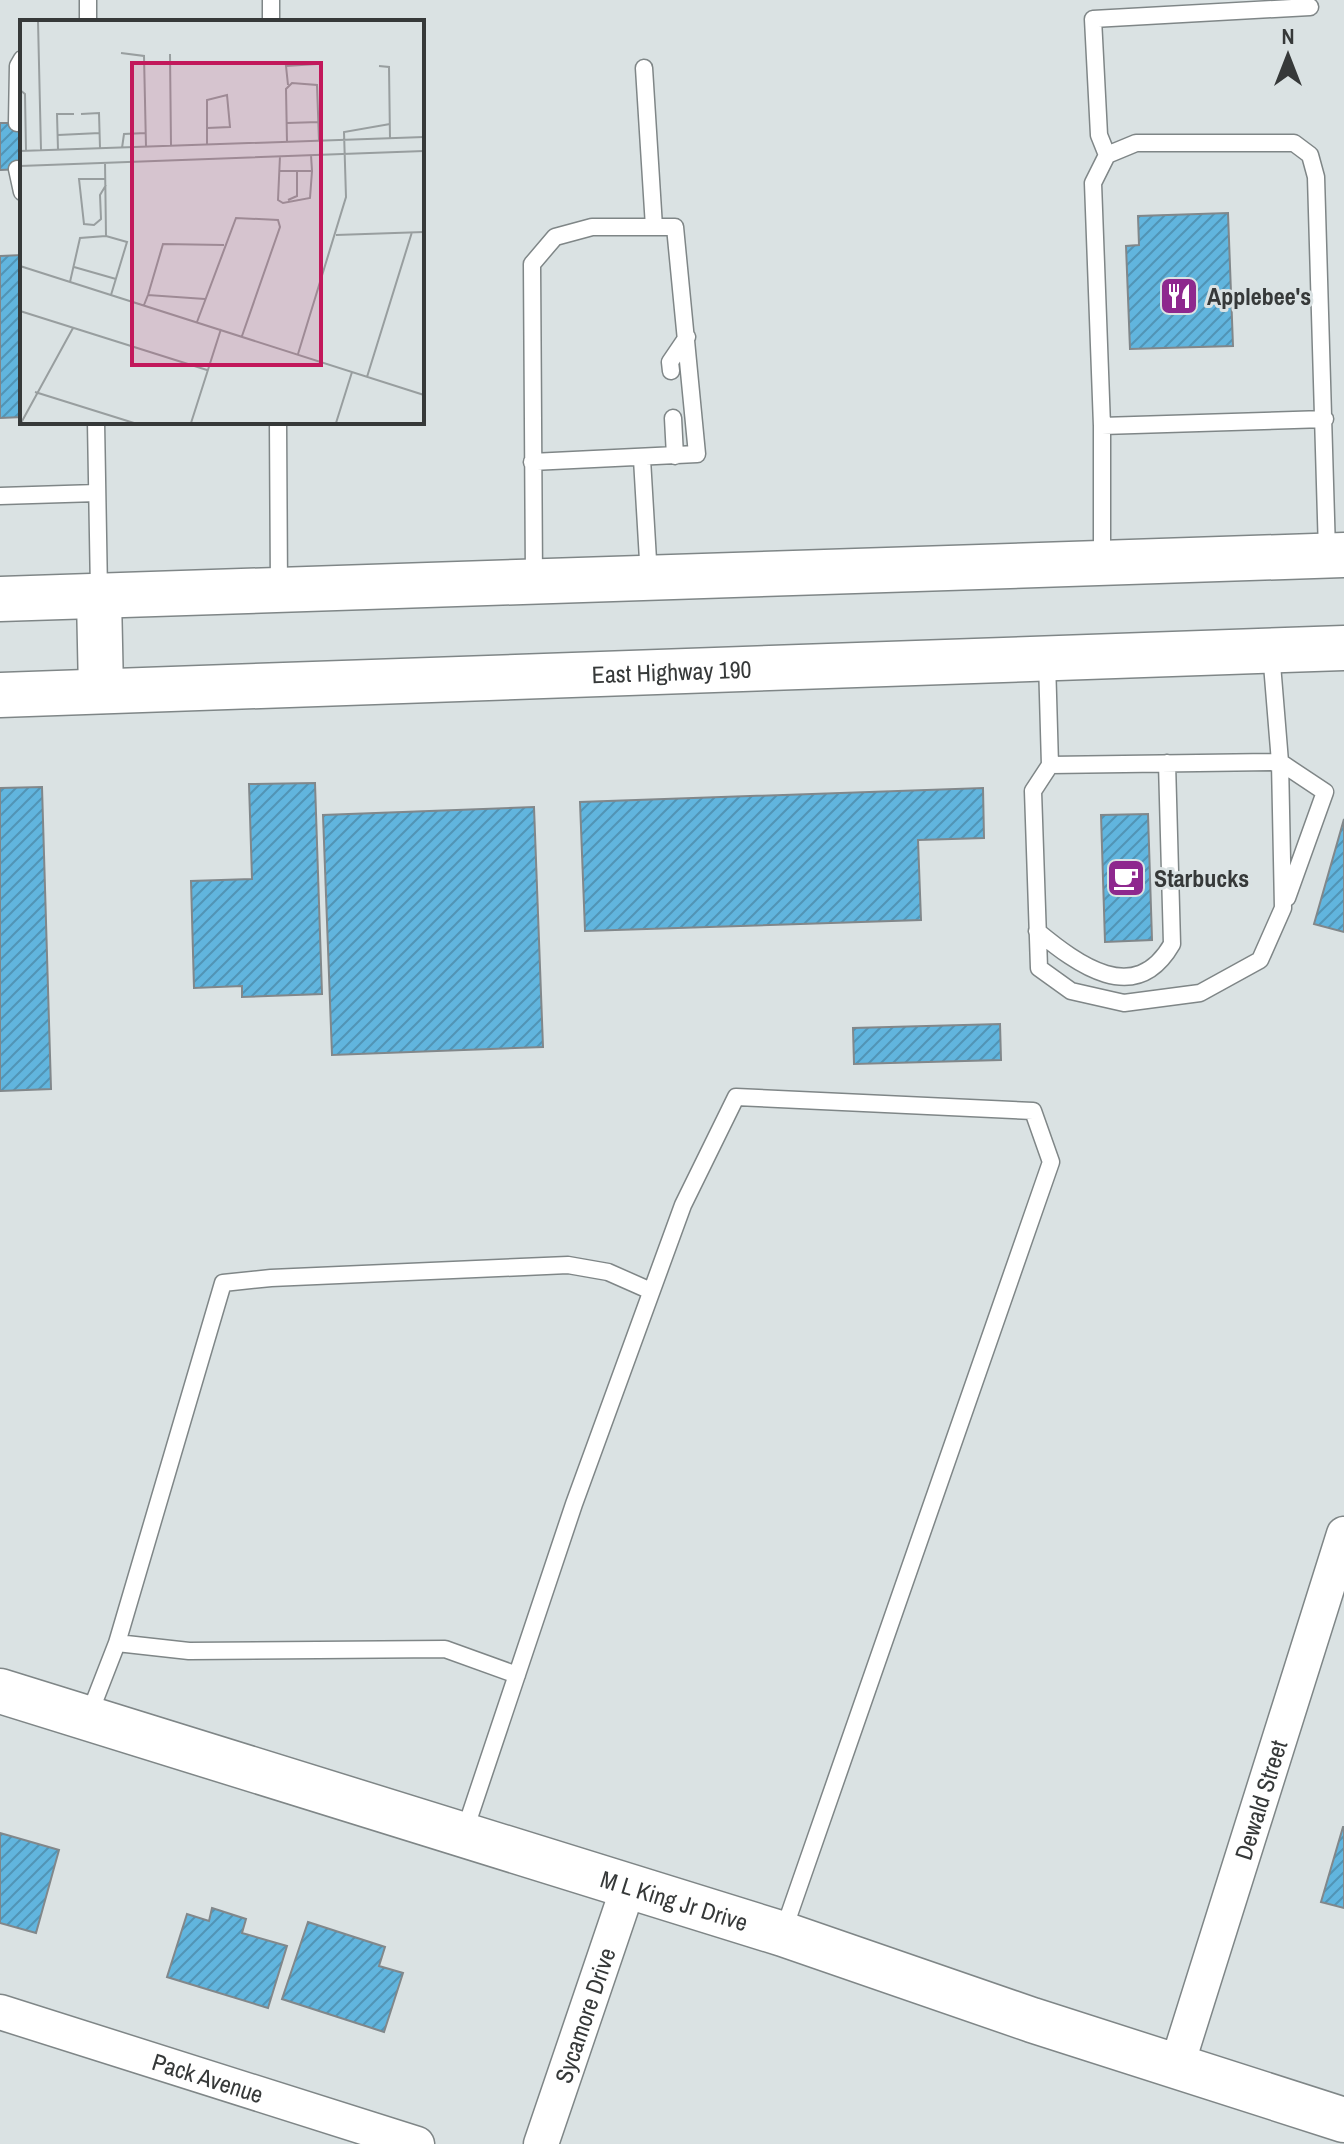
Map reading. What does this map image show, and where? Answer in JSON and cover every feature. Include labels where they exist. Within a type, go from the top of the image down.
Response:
[{"type":"main road","points":[[0,599],[1336,555]]},
{"type":"main road","points":[[99,598],[101,691]]},
{"type":"main road","name":"East Highway 190","points":[[0,695],[1047,661],[1344,648]]},
{"type":"main road","name":"M L King Jr Drive","points":[[0,1691],[783,1934],[1344,2120]]},
{"type":"street","name":"Dewald Street","points":[[1177,2065],[1344,1534]]},
{"type":"street","name":"Sycamore Drive","points":[[541,2144],[629,1885]]},
{"type":"street","name":"Pack Avenue","points":[[0,2012],[417,2144]]},
{"type":"lane","points":[[1107,155],[1099,135],[1093,19],[1310,7]]},
{"type":"lane","points":[[17,123],[20,62]]},
{"type":"lane","points":[[644,68],[654,227]]},
{"type":"lane","points":[[1102,563],[1102,426],[1093,183],[1107,155],[1136,143],[1294,143],[1310,155],[1316,177],[1325,419],[1336,555]]},
{"type":"lane","points":[[17,169],[20,183]]},
{"type":"lane","points":[[532,462],[697,454],[675,227],[592,227],[555,237],[532,264],[532,462],[534,582]]},
{"type":"lane","points":[[671,371],[670,362],[687,337]]},
{"type":"lane","points":[[673,418],[675,456]]},
{"type":"lane","points":[[1102,426],[1325,419]]},
{"type":"lane","points":[[96,424],[99,598]]},
{"type":"lane","points":[[278,424],[279,591]]},
{"type":"lane","points":[[642,459],[649,579]]},
{"type":"lane","points":[[0,496],[97,493]]},
{"type":"lane","points":[[1271,650],[1280,762],[1283,908]]},
{"type":"lane","points":[[1047,661],[1050,765],[1033,791],[1039,968],[1071,991],[1124,1003],[1200,993],[1260,960],[1283,908],[1325,792],[1280,762],[1050,765]]},
{"type":"lane","points":[[1037,931],[1089,971],[1118,976],[1142,973],[1162,961],[1172,944],[1167,763]]},
{"type":"lane","points":[[463,1834],[651,1291],[683,1205],[736,1097],[1033,1111],[1051,1162],[783,1934]]},
{"type":"lane","points":[[88,1719],[117,1643],[223,1283],[271,1278],[568,1265],[608,1272],[651,1291]]},
{"type":"lane","points":[[117,1643],[189,1651],[445,1649],[517,1675]]},
{"type":"building","points":[[0,123],[20,123],[20,169],[0,170]]},
{"type":"building","name":"Applebee's","points":[[1228,213],[1233,346],[1130,349],[1126,246],[1139,245],[1138,216]]},
{"type":"building","points":[[20,255],[20,417],[0,418],[0,256]]},
{"type":"building","points":[[315,783],[322,994],[242,997],[242,986],[194,988],[191,881],[252,879],[249,784]]},
{"type":"building","points":[[42,787],[51,1089],[0,1091],[0,788]]},
{"type":"building","points":[[983,788],[984,838],[918,840],[921,920],[585,931],[580,802]]},
{"type":"building","points":[[534,807],[543,1047],[332,1055],[323,815]]},
{"type":"building","name":"Starbucks","points":[[1148,814],[1152,940],[1105,942],[1101,815]]},
{"type":"building","points":[[1344,819],[1344,932],[1314,924]]},
{"type":"building","points":[[1000,1024],[1001,1060],[854,1064],[853,1028]]},
{"type":"building","points":[[1344,1827],[1344,1908],[1321,1902]]},
{"type":"building","points":[[0,1833],[59,1850],[36,1933],[0,1923]]},
{"type":"building","points":[[212,1908],[246,1919],[242,1933],[287,1946],[268,2008],[167,1977],[187,1914],[209,1921]]},
{"type":"building","points":[[308,1922],[385,1947],[379,1966],[403,1973],[384,2032],[282,1999]]},
{"type":"place","name":"Applebee's","points":[[1179,296]]},
{"type":"place","name":"Starbucks","points":[[1126,878]]}]
